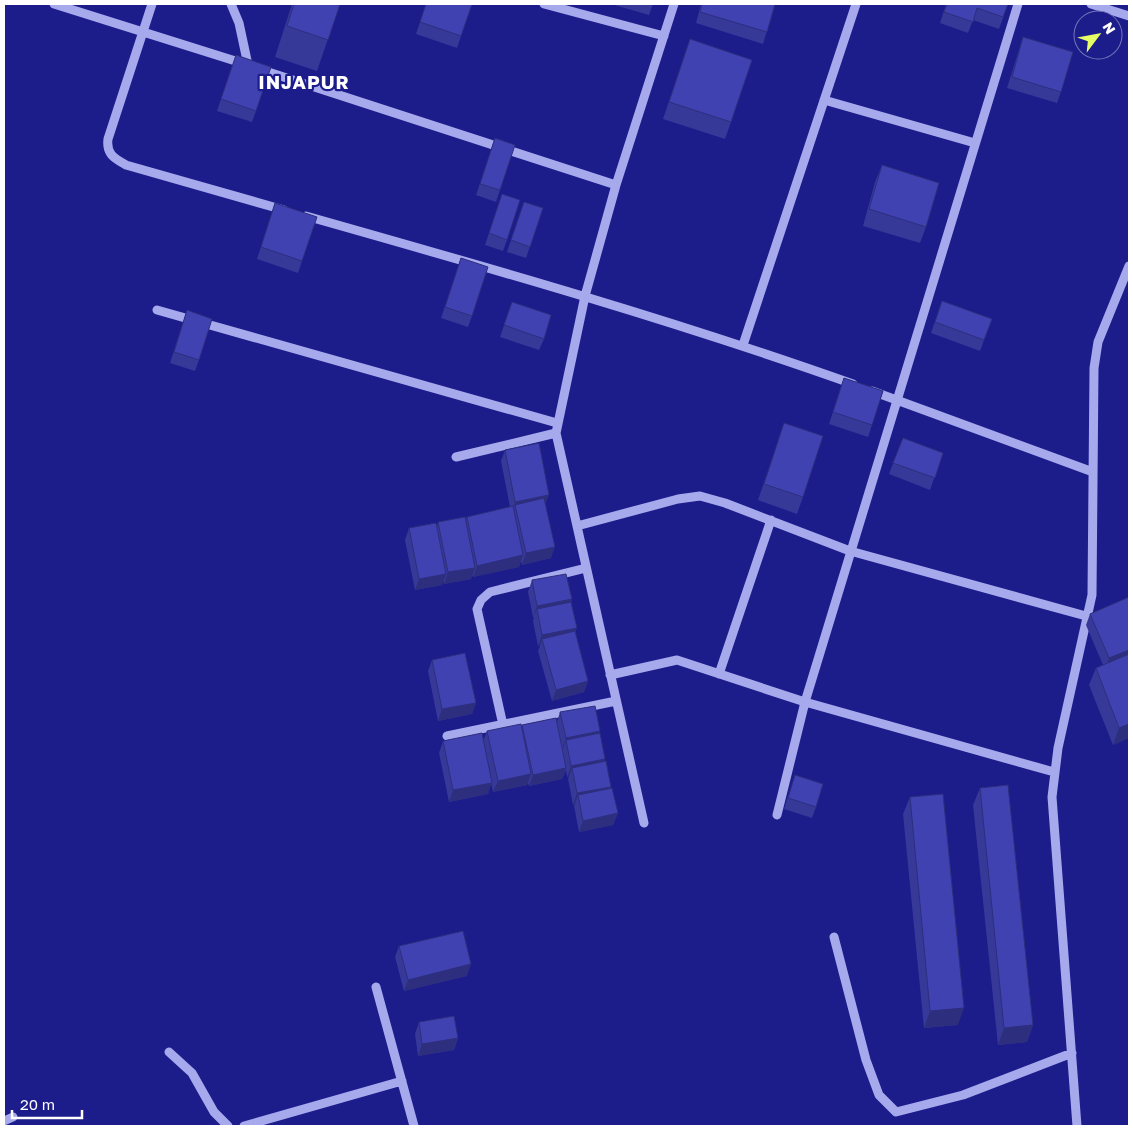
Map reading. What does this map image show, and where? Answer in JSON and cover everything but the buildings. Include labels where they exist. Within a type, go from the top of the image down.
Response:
[{"type":"street","points":[[54,4],[143,30],[616,185]]},
{"type":"street","points":[[152,4],[108,139],[107,148],[112,157],[126,164],[289,211]]},
{"type":"street","points":[[231,4],[239,23],[248,65]]},
{"type":"street","points":[[544,4],[664,36]]},
{"type":"street","points":[[644,823],[556,433],[586,296],[616,185],[674,4]]},
{"type":"street","points":[[743,345],[856,4]]},
{"type":"street","points":[[777,815],[805,702],[1018,4]]},
{"type":"street","points":[[1091,4],[1129,16]]},
{"type":"street","points":[[824,100],[975,143]]},
{"type":"street","points":[[298,214],[586,296],[743,345],[1093,472]]},
{"type":"street","points":[[1077,1126],[1052,797],[1054,772],[1093,576],[1094,368],[1098,342],[1129,266]]},
{"type":"street","points":[[157,310],[557,423]]},
{"type":"street","points":[[456,457],[556,433]]},
{"type":"street","points":[[577,526],[678,499],[700,496],[772,520],[850,551],[1086,616]]},
{"type":"street","points":[[719,674],[772,520]]},
{"type":"street","points":[[503,725],[477,609],[481,600],[490,592],[586,568]]},
{"type":"street","points":[[610,675],[677,660],[805,702],[1054,772]]},
{"type":"street","points":[[447,736],[616,701]]},
{"type":"street","points":[[834,937],[866,1060],[879,1095],[896,1112],[963,1095],[1030,1067],[1072,1053]]},
{"type":"street","points":[[376,987],[414,1126]]},
{"type":"street","points":[[168,1052],[192,1073],[214,1112],[228,1126]]},
{"type":"street","points":[[244,1126],[402,1081]]},
{"type":"district","name":"INJAPUR","points":[[304,82]]}]
